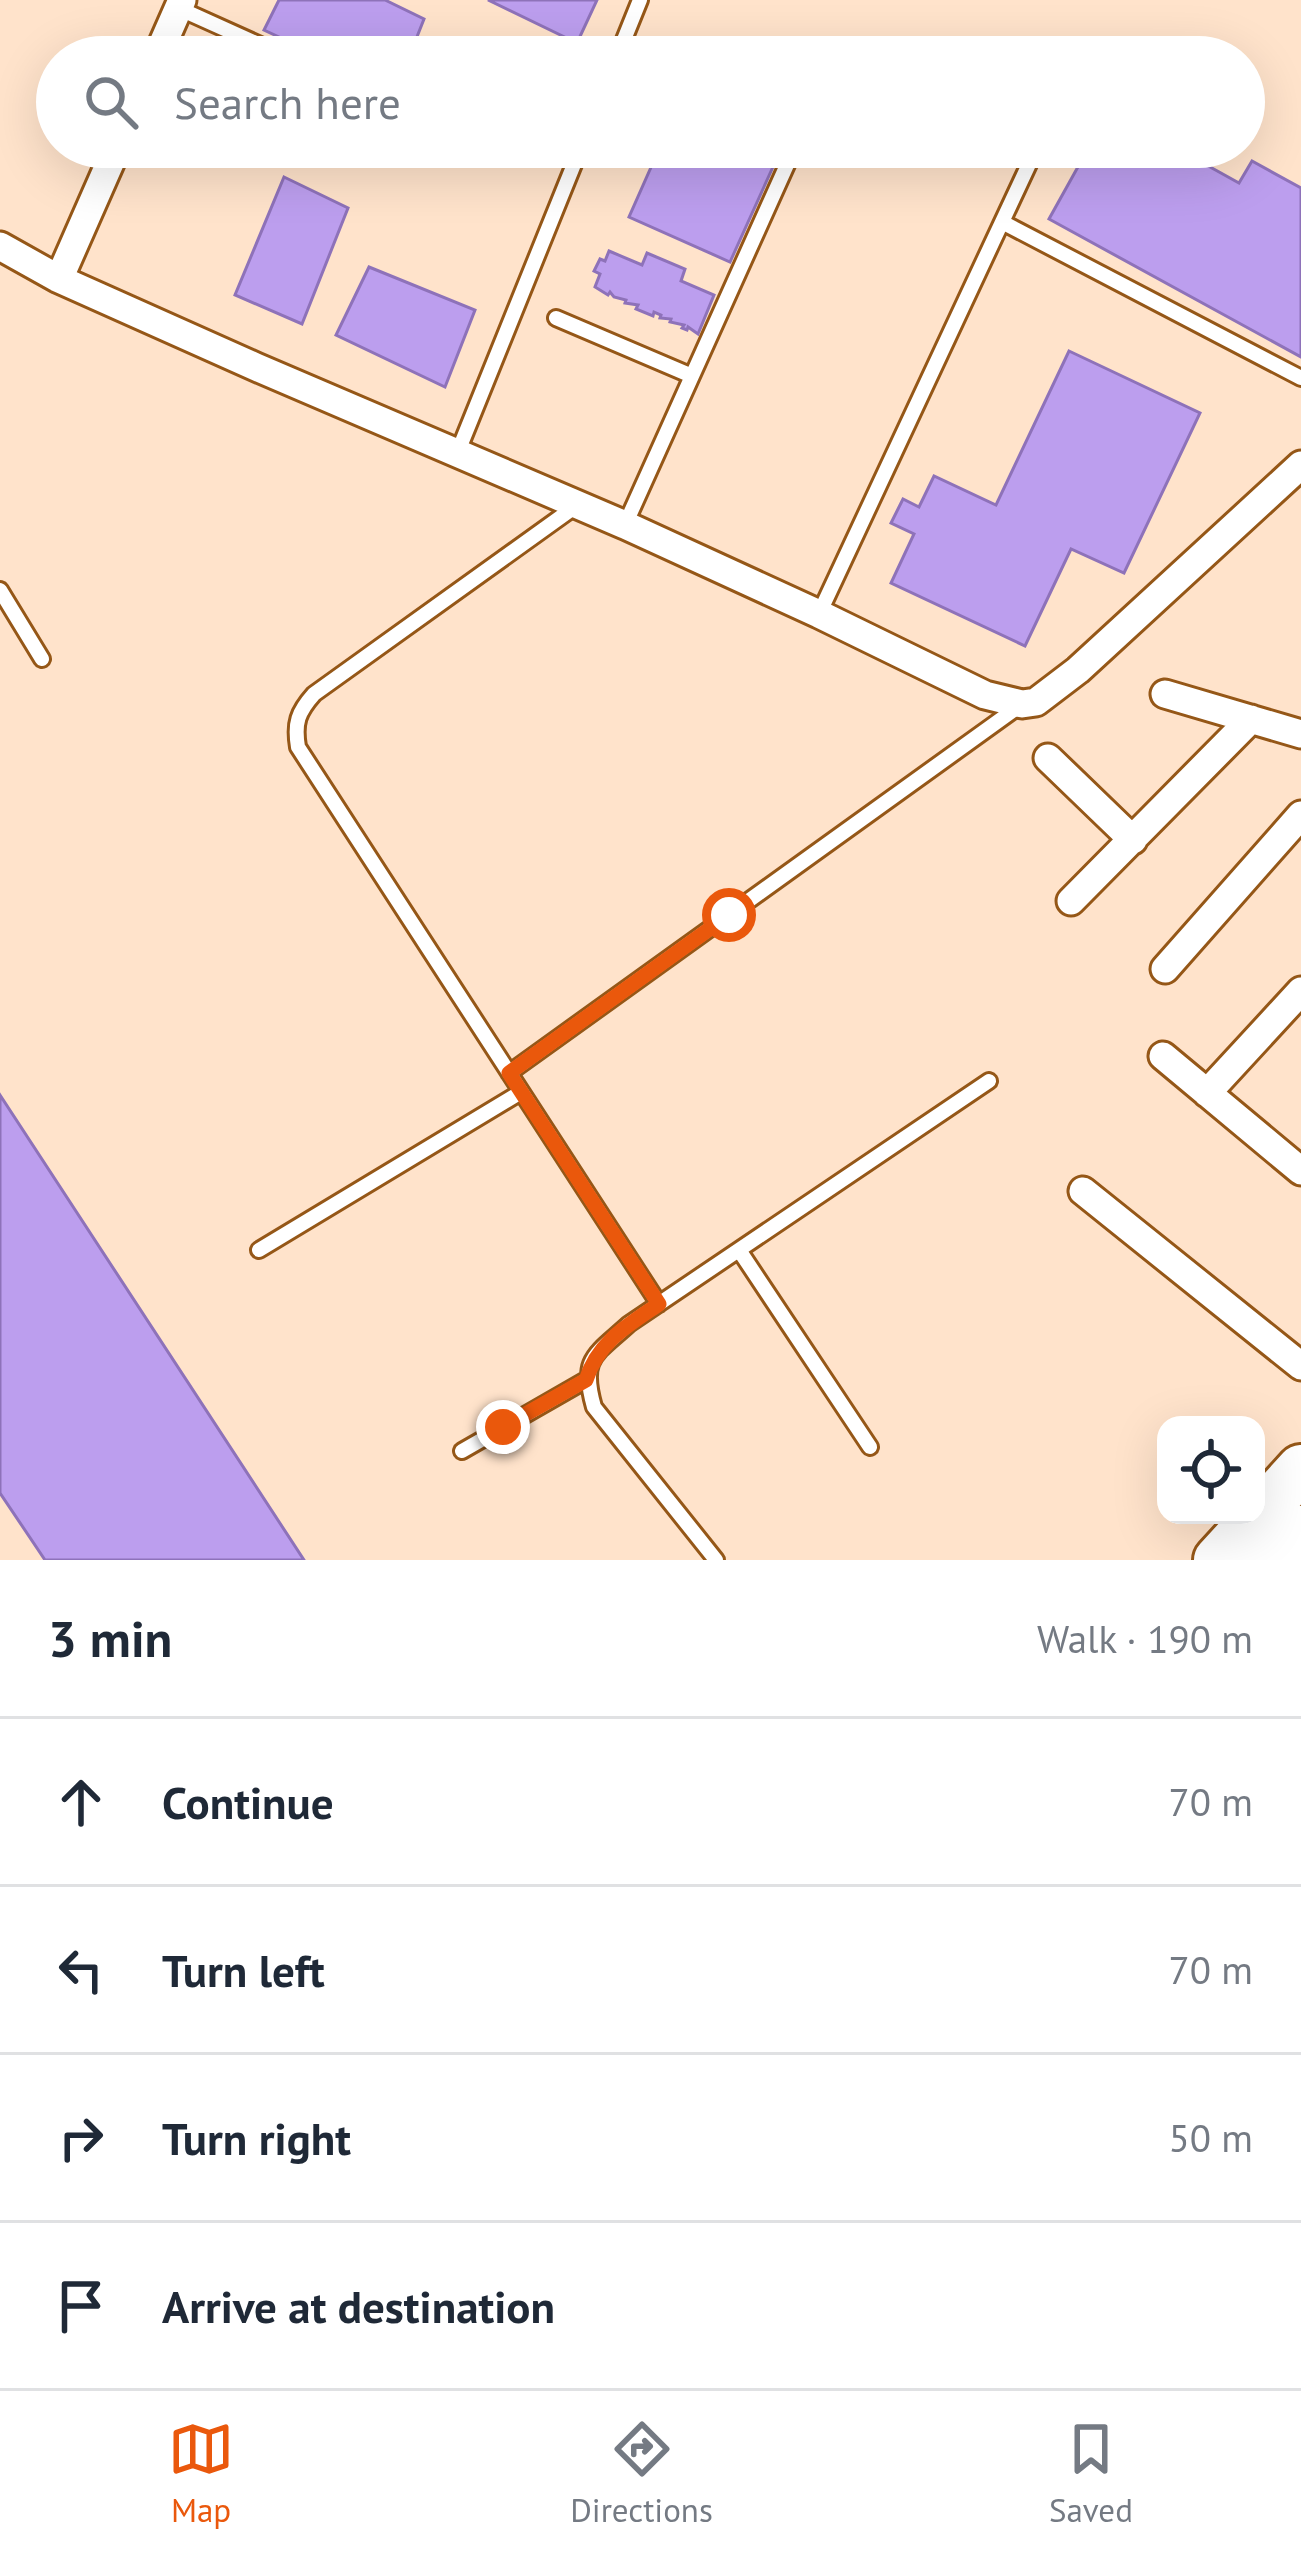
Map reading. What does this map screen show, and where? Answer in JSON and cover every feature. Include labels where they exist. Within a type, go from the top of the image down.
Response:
[{"type":"highway","points":[[1218,1560],[1301,1469]]},
{"type":"street","points":[[166,36],[180,4]]},
{"type":"street","points":[[59,279],[108,168]]},
{"type":"street","points":[[0,246],[59,279],[626,524],[985,695],[1022,704],[1036,702],[1078,670],[1301,465]]},
{"type":"street","points":[[1165,694],[1301,734]]},
{"type":"street","points":[[1071,901],[1251,719]]},
{"type":"street","points":[[1048,758],[1133,840]]},
{"type":"street","points":[[1165,969],[1301,815]]},
{"type":"street","points":[[1207,1093],[1301,991]]},
{"type":"street","points":[[1162,1056],[1301,1171]]},
{"type":"street","points":[[1084,1191],[1301,1366]]},
{"type":"lane","points":[[625,36],[640,0]]},
{"type":"lane","points":[[180,4],[245,36]]},
{"type":"lane","points":[[458,454],[573,168]]},
{"type":"lane","points":[[626,524],[786,168]]},
{"type":"lane","points":[[820,614],[1027,168]]},
{"type":"lane","points":[[1002,222],[1301,378]]},
{"type":"lane","points":[[556,318],[692,376]]},
{"type":"lane","points":[[577,505],[314,694],[300,710],[295,727],[298,747],[659,1304]]},
{"type":"lane","points":[[0,590],[42,658]]},
{"type":"lane","points":[[509,1073],[1022,704]]},
{"type":"lane","points":[[716,1560],[594,1407],[586,1380],[594,1356],[629,1324],[989,1081]]},
{"type":"lane","points":[[259,1250],[521,1092]]},
{"type":"lane","points":[[739,1250],[870,1447]]},
{"type":"lane","points":[[462,1451],[586,1380]]},
{"type":"building","points":[[279,0],[385,0],[424,19],[417,36],[277,36],[264,30]]},
{"type":"building","points":[[488,0],[597,0],[580,36],[563,36]]},
{"type":"building","points":[[651,168],[773,168],[730,262],[629,217]]},
{"type":"building","points":[[1077,168],[1212,168],[1239,183],[1248,168],[1265,168],[1301,188],[1301,357],[1049,219]]},
{"type":"building","points":[[284,177],[348,208],[302,324],[235,295]]},
{"type":"building","points":[[609,251],[642,265],[647,253],[685,269],[681,281],[714,295],[698,334],[595,287],[600,274],[594,271]]},
{"type":"building","points":[[369,267],[475,310],[445,387],[336,335]]},
{"type":"building","points":[[1069,351],[1200,413],[1124,573],[1071,549],[1025,646],[891,583],[914,534],[891,523],[903,499],[919,507],[934,476],[996,505]]},
{"type":"building","points":[[0,1095],[304,1560],[45,1560],[0,1493]]},
{"type":"route","points":[[503,1427],[586,1380],[594,1356],[659,1304],[509,1073],[729,915]]}]
